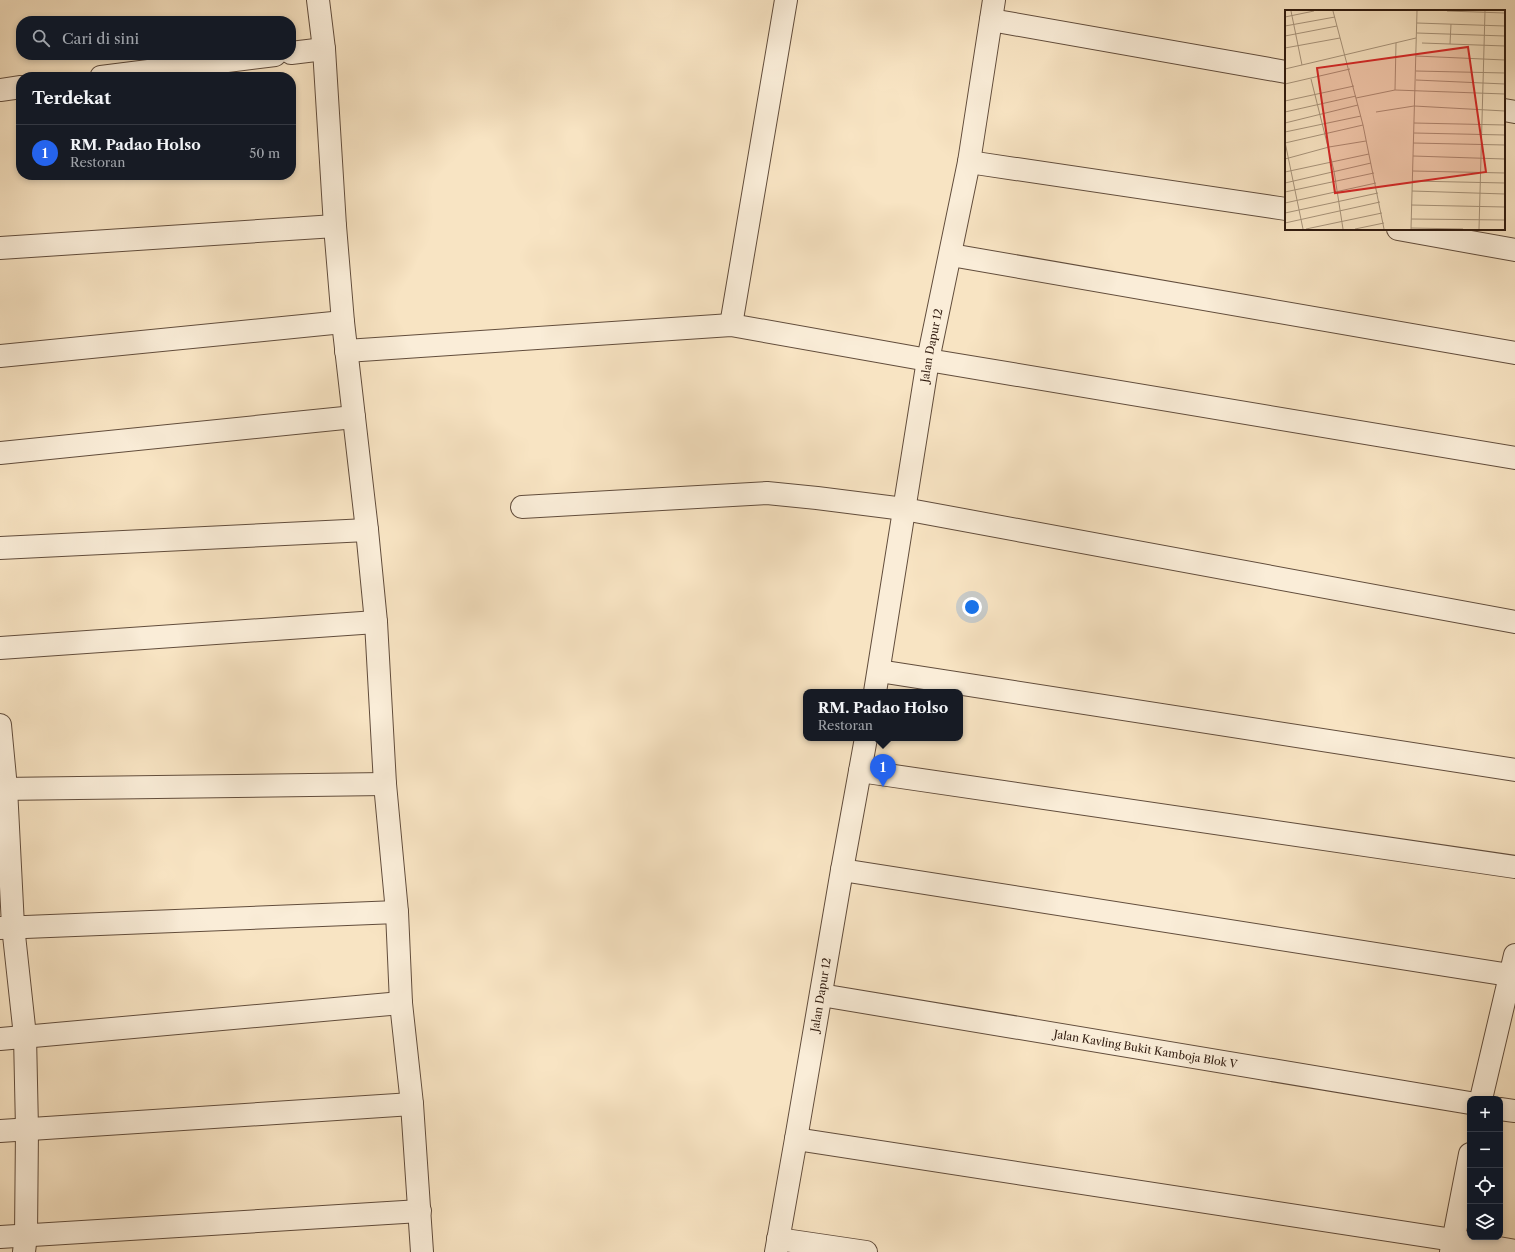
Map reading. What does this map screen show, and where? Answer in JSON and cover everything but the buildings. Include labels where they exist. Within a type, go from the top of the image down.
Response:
[{"type":"street","points":[[318,0],[324,49],[335,226],[343,322],[368,530],[376,622],[385,784],[397,912],[401,1003],[412,1104],[422,1252]]},
{"type":"street","points":[[731,325],[786,0]]},
{"type":"street","points":[[992,10],[1285,72]]},
{"type":"street","name":"Jalan Dapur 12","points":[[877,682],[928,360],[970,162],[992,10]]},
{"type":"street","points":[[296,52],[324,49]]},
{"type":"street","points":[[141,72],[235,60]]},
{"type":"street","points":[[0,90],[16,88]]},
{"type":"street","points":[[1505,110],[1515,112]]},
{"type":"street","points":[[970,162],[1285,209]]},
{"type":"street","points":[[0,248],[335,226]]},
{"type":"street","points":[[1404,230],[1515,250]]},
{"type":"street","points":[[951,255],[1515,353]]},
{"type":"street","points":[[0,356],[343,322]]},
{"type":"street","points":[[346,351],[731,325],[928,360],[1515,458]]},
{"type":"street","points":[[0,454],[354,417]]},
{"type":"street","points":[[522,507],[767,493],[817,498],[904,509],[1515,622]]},
{"type":"street","points":[[0,548],[368,530]]},
{"type":"street","points":[[0,648],[376,622]]},
{"type":"street","points":[[877,682],[928,689]]},
{"type":"street","points":[[963,694],[1515,770]]},
{"type":"street","points":[[0,724],[7,927],[25,1036],[27,1129],[25,1244]]},
{"type":"street","name":"Jalan Dapur 12","points":[[777,1245],[865,741]]},
{"type":"street","points":[[860,770],[1515,867]]},
{"type":"street","points":[[3,788],[385,784]]},
{"type":"street","points":[[842,870],[1514,969],[1482,1096]]},
{"type":"street","points":[[7,927],[397,912]]},
{"type":"street","name":"Jalan Kavling Bukit Kamboja Blok V","points":[[821,995],[1467,1103]]},
{"type":"street","points":[[0,1039],[401,1003]]},
{"type":"street","points":[[0,1131],[412,1104]]},
{"type":"street","points":[[1503,1109],[1515,1111]]},
{"type":"street","points":[[796,1139],[1452,1246],[1515,1251]]},
{"type":"street","points":[[1452,1246],[1467,1168]]},
{"type":"street","points":[[0,1237],[25,1244],[420,1211]]},
{"type":"street","points":[[777,1245],[866,1252]]},
{"type":"place","name":"RM. Padao Holso","points":[[883,787]]}]
